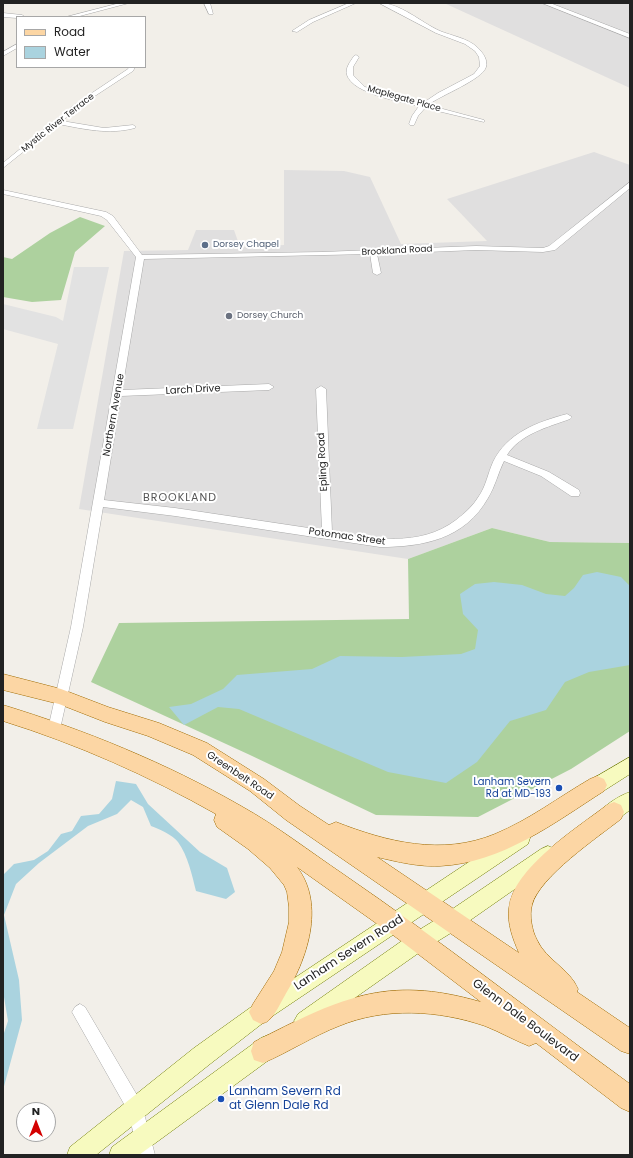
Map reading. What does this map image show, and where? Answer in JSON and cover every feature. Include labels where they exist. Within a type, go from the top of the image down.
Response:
[{"type":"main road","name":"Greenbelt Road","points":[[3,682],[61,697],[105,714],[152,729],[200,749],[257,785],[293,813],[452,921]]},
{"type":"main road","points":[[3,713],[54,729],[95,746],[164,777],[223,807],[277,841],[420,941]]},
{"type":"main road","name":"Lanham Severn Road","points":[[78,1155],[135,1108],[261,1012],[508,848],[597,785],[630,765]]},
{"type":"main road","points":[[164,777],[250,838],[285,867],[294,883],[300,901],[301,910],[301,920],[295,947],[282,979],[261,1012]]},
{"type":"main road","points":[[257,785],[321,825],[352,839],[389,852],[408,855],[424,855],[462,853],[481,849],[501,842],[597,785]]},
{"type":"main road","points":[[120,1155],[145,1146],[263,1051],[420,941],[622,806]]},
{"type":"main road","points":[[622,806],[556,858],[535,878],[525,891],[521,903],[520,914],[529,949],[538,961],[566,989],[630,1038]]},
{"type":"main road","points":[[452,921],[630,1042]]},
{"type":"main road","name":"Glenn Dale Boulevard","points":[[420,941],[519,1017],[630,1099]]},
{"type":"main road","points":[[263,1051],[339,1014],[373,1004],[415,1001],[442,1003],[490,1016],[528,1034],[608,1083]]},
{"type":"street","points":[[73,16],[126,3]]},
{"type":"street","points":[[207,3],[211,13]]},
{"type":"street","points":[[295,30],[311,20],[353,3]]},
{"type":"street","points":[[382,3],[399,9],[425,26],[471,45],[480,54],[483,66],[480,72],[469,80],[424,105],[417,113],[412,124]]},
{"type":"street","points":[[545,3],[630,36]]},
{"type":"street","points":[[3,15],[16,16]]},
{"type":"street","points":[[3,54],[16,47]]},
{"type":"street","name":"Maplegate Place","points":[[356,57],[349,71],[353,80],[357,84],[370,91],[482,121]]},
{"type":"street","name":"Mystic River Terrace","points":[[3,166],[56,122],[98,91],[131,70],[132,68]]},
{"type":"street","points":[[56,122],[105,130],[124,130],[133,127]]},
{"type":"street","name":"Brookland Road","points":[[140,258],[476,248],[531,250],[548,249],[630,184]]},
{"type":"street","points":[[3,192],[103,214],[110,218],[140,258]]},
{"type":"street","points":[[373,252],[377,273]]},
{"type":"street","name":"Northern Avenue","points":[[54,729],[77,627],[140,258]]},
{"type":"street","name":"Larch Drive","points":[[118,393],[269,387]]},
{"type":"street","name":"Epling Road","points":[[321,389],[327,534]]},
{"type":"street","name":"Potomac Street","points":[[99,503],[327,534],[380,543],[412,542],[432,538],[454,526],[467,516],[482,501],[488,489],[494,469],[510,444],[537,428],[567,417]]},
{"type":"street","points":[[502,457],[545,474],[575,493]]},
{"type":"street","points":[[80,1012],[135,1108],[145,1146]]},
{"type":"shaded area","points":[[444,3],[630,3],[630,88]]},
{"type":"shaded area","points":[[594,152],[630,165],[630,543],[550,542],[492,528],[408,559],[79,509],[124,251],[188,250],[196,230],[234,230],[240,247],[284,245],[284,170],[344,171],[370,177],[401,244],[487,241],[447,199]]},
{"type":"shaded area","points":[[74,267],[109,267],[73,429],[37,429],[58,344],[3,329],[3,304],[56,317],[63,321]]},
{"type":"green space","points":[[80,217],[105,226],[75,252],[61,300],[32,302],[3,297],[3,257],[12,259],[50,233]]},
{"type":"green space","points":[[492,528],[550,542],[630,543],[630,731],[571,769],[478,817],[376,815],[91,682],[119,623],[409,619],[408,559]]},
{"type":"water","points":[[597,572],[621,577],[630,586],[630,665],[589,672],[565,682],[546,710],[510,721],[477,762],[446,783],[388,772],[239,709],[218,707],[184,725],[169,707],[191,704],[223,689],[237,675],[312,669],[340,656],[402,657],[461,654],[475,649],[478,630],[463,614],[460,594],[475,584],[494,582],[522,585],[546,594],[565,596],[574,588],[583,575]]},
{"type":"water","points":[[116,781],[136,784],[148,804],[200,852],[227,868],[235,892],[226,899],[196,891],[187,859],[176,839],[151,826],[143,807],[131,800],[117,814],[88,826],[39,863],[16,884],[4,915],[19,980],[22,1020],[3,1090],[3,1036],[8,1021],[3,991],[3,875],[14,864],[34,860],[48,851],[61,834],[72,831],[81,816],[99,814],[112,799]]},
{"type":"place","name":"Dorsey Chapel","points":[[205,245]]},
{"type":"place","name":"Dorsey Church","points":[[229,316]]},
{"type":"place","name":"Lanham Severn Rd at MD-193","points":[[559,788]]},
{"type":"place","name":"Lanham Severn Rd at Glenn Dale Rd","points":[[221,1099]]},
{"type":"district","name":"BROOKLAND","points":[[180,498]]}]
